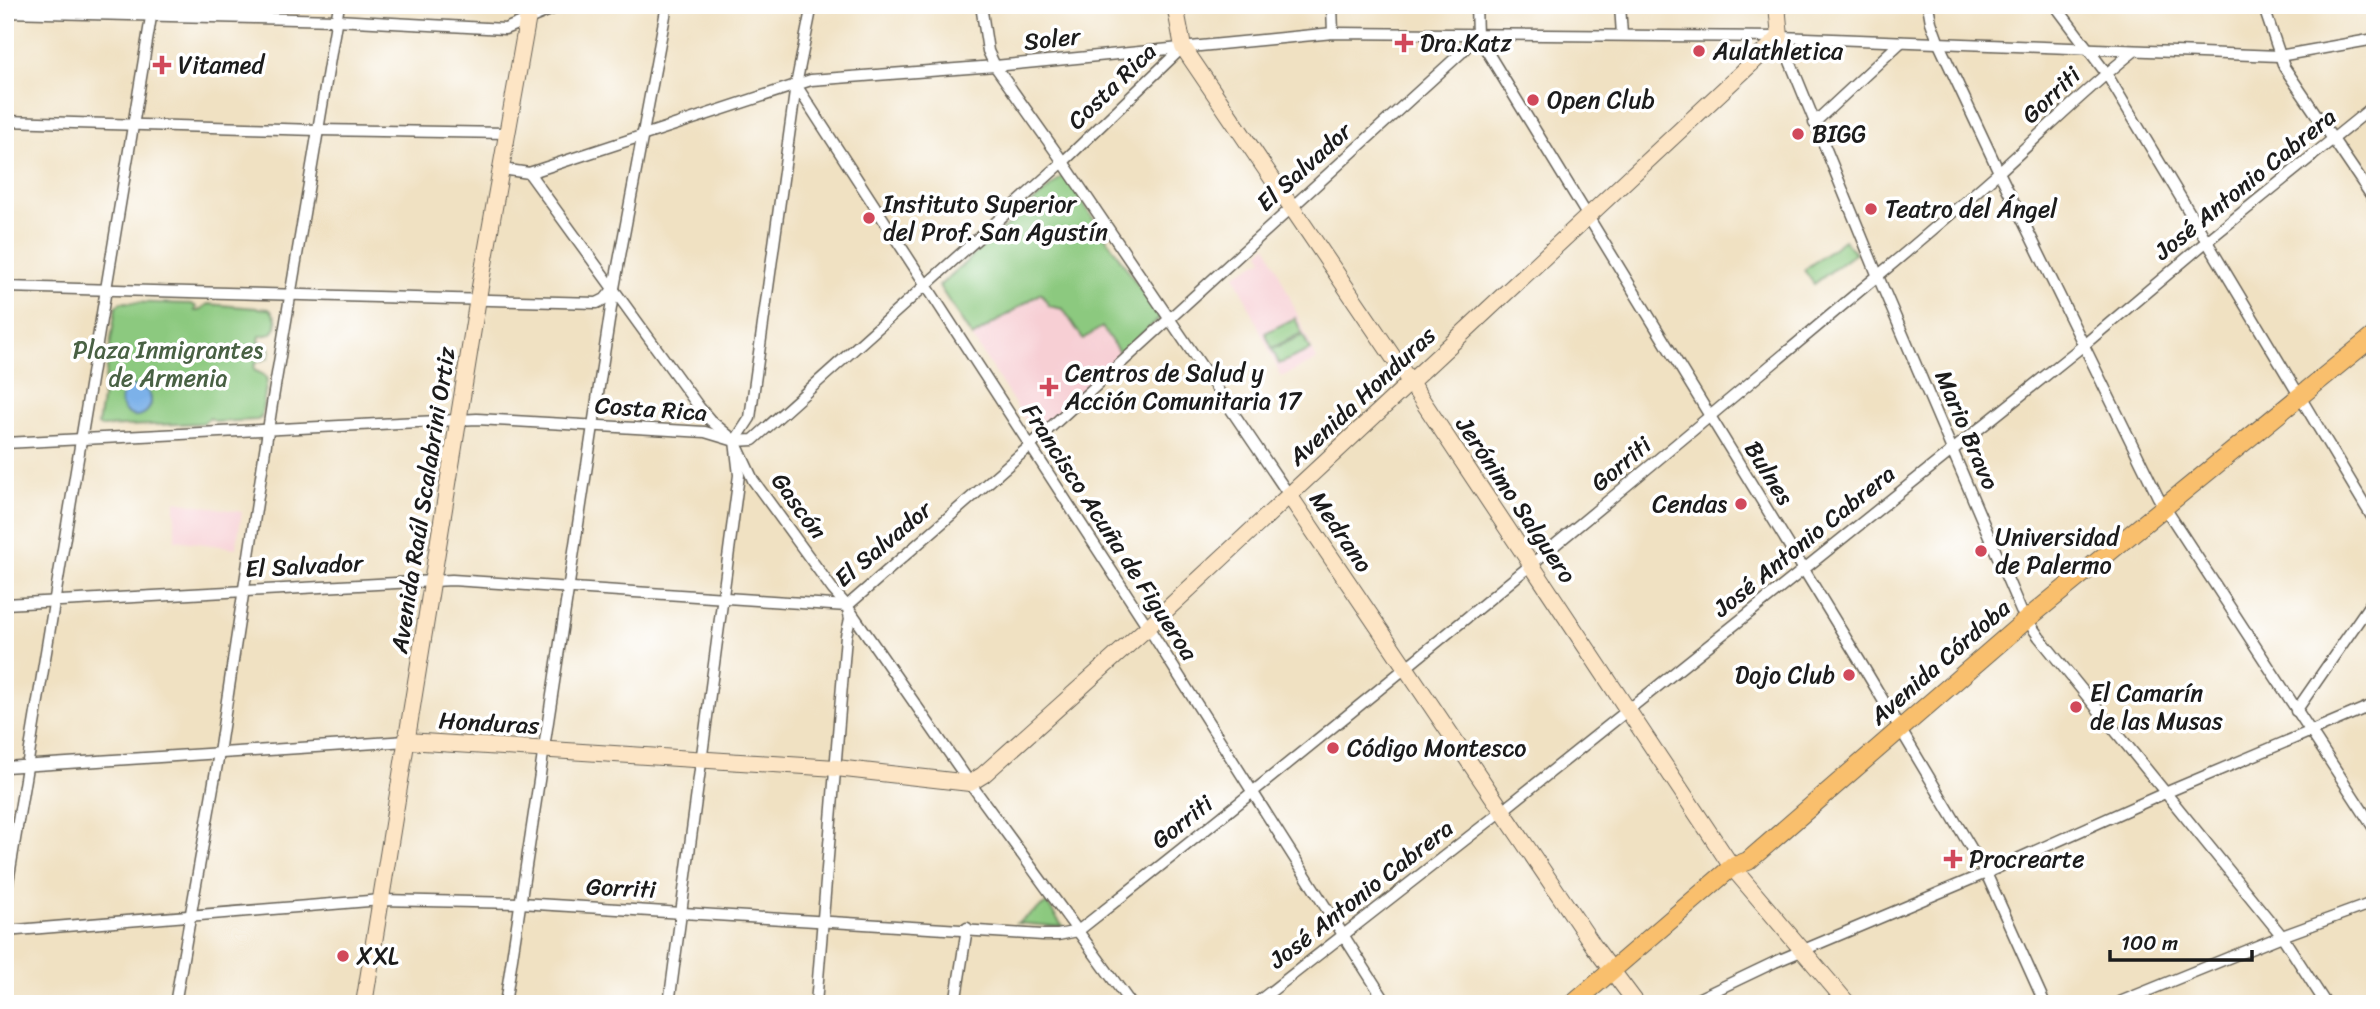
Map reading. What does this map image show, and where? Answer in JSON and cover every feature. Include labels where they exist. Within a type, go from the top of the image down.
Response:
[{"type":"main road","name":"Avenida Córdoba","points":[[1573,1004],[1732,867],[1748,861],[2026,620],[2375,335]]},
{"type":"street","points":[[175,1004],[219,754],[268,431],[339,5]]},
{"type":"street","points":[[5,12],[152,10],[505,29],[529,12],[562,5]]},
{"type":"street","points":[[505,1004],[614,288],[667,5]]},
{"type":"street","points":[[669,1004],[739,475],[735,441],[750,418],[796,85],[812,5]]},
{"type":"street","name":"Medrano","points":[[981,5],[988,51],[995,66],[1170,319],[1595,948],[1637,1004]]},
{"type":"street","name":"Jerónimo Salguero","points":[[1175,5],[1183,47],[1410,382],[1732,867],[1848,1004]]},
{"type":"street","points":[[1332,5],[1333,33]]},
{"type":"street","name":"Bulnes","points":[[1476,5],[1477,35],[1986,873],[2045,1004]]},
{"type":"street","points":[[1620,5],[1622,35]]},
{"type":"street","points":[[1777,5],[1780,37]]},
{"type":"street","points":[[1928,5],[1931,22],[1940,44],[1999,172],[2164,507],[2375,830]]},
{"type":"street","points":[[2055,5],[2106,73],[2375,522]]},
{"type":"street","points":[[2263,5],[2279,56],[2332,140],[2375,201]]},
{"type":"street","points":[[5,900],[152,10]]},
{"type":"street","name":"Avenida Raúl Scalabrini Ortiz","points":[[364,1004],[478,298],[529,12]]},
{"type":"street","name":"Soler","points":[[502,169],[529,173],[811,80],[995,66],[1333,33],[1780,37],[2279,56],[2375,39]]},
{"type":"street","name":"El Salvador","points":[[5,604],[432,581],[570,587],[847,606],[1030,446],[1461,53],[1477,35]]},
{"type":"street","name":"Mario Bravo","points":[[1780,37],[1878,276],[2026,620],[2282,936],[2326,1004]]},
{"type":"street","name":"Avenida Honduras","points":[[970,783],[1148,626],[1588,219],[1780,37]]},
{"type":"street","points":[[1814,123],[1901,42]]},
{"type":"street","name":"Costa Rica","points":[[5,443],[460,420],[705,432],[735,441],[750,441],[758,437],[1063,162],[1183,47]]},
{"type":"street","name":"Gorriti","points":[[5,931],[381,900],[520,903],[967,928],[1043,935],[1058,935],[1078,930],[1253,793],[1710,417],[1999,172],[2106,73],[2133,52]]},
{"type":"street","name":"Francisco Acuña de Figueroa","points":[[796,85],[1148,626],[1387,1004]]},
{"type":"street","name":"José Antonio Cabrera","points":[[1255,1004],[1502,811],[2085,344],[2375,105]]},
{"type":"street","points":[[5,121],[318,131],[508,133]]},
{"type":"street","name":"Gascón","points":[[529,173],[699,407],[735,441],[753,480],[847,606],[970,783],[1131,1004]]},
{"type":"street","points":[[5,287],[597,303],[605,299],[614,288]]},
{"type":"street","points":[[2295,711],[2375,597]]},
{"type":"street","points":[[816,1004],[846,636],[850,619],[847,606]]},
{"type":"street","points":[[1687,1004],[2165,793],[2375,704]]},
{"type":"street","name":"Honduras","points":[[5,767],[407,741],[703,758],[836,768],[970,783]]},
{"type":"street","points":[[2115,1004],[2282,936],[2375,902]]},
{"type":"street","points":[[955,1004],[967,928]]},
{"type":"shaded area","points":[[1267,245],[1317,360],[1281,377],[1235,275],[1263,259],[1260,251]]},
{"type":"shaded area","points":[[1041,293],[1063,309],[1083,339],[1102,327],[1120,354],[1034,434],[972,337]]},
{"type":"shaded area","points":[[175,501],[242,512],[236,548],[175,540]]},
{"type":"green space","points":[[1064,175],[1160,318],[1120,354],[1102,327],[1083,339],[1063,309],[1049,306],[1041,293],[972,337],[939,286]]},
{"type":"green space","points":[[1844,240],[1855,253],[1814,284],[1804,270]]},
{"type":"green space","name":"Plaza Inmigrantes de Armenia","points":[[121,302],[192,304],[196,307],[195,311],[208,304],[269,309],[276,318],[274,331],[260,336],[259,342],[270,349],[268,358],[255,363],[254,370],[264,375],[267,380],[261,418],[217,422],[210,418],[203,423],[98,425],[116,307]]},
{"type":"green space","points":[[1295,318],[1302,333],[1272,348],[1265,333]]},
{"type":"green space","points":[[1303,335],[1310,350],[1279,364],[1272,349]]},
{"type":"green space","points":[[1047,903],[1063,927],[1017,923]]},
{"type":"water","points":[[136,386],[147,390],[151,401],[147,412],[136,416],[125,412],[121,401],[125,390]]},
{"type":"place","name":"Dra.Katz","points":[[1404,43]]},
{"type":"place","name":"Aulathletica","points":[[1699,51]]},
{"type":"place","name":"Vitamed","points":[[162,65]]},
{"type":"place","name":"Open Club","points":[[1533,100]]},
{"type":"place","name":"BIGG","points":[[1798,134]]},
{"type":"place","name":"Teatro del Ángel","points":[[1871,209]]},
{"type":"place","name":"Instituto Superior del Prof. San Agustín","points":[[869,218]]},
{"type":"place","name":"Centros de Salud y Acción Comunitaria 17","points":[[1049,387]]},
{"type":"place","name":"Cendas","points":[[1741,504]]},
{"type":"place","name":"Universidad de Palermo","points":[[1981,551]]},
{"type":"place","name":"Dojo Club","points":[[1849,675]]},
{"type":"place","name":"El Camarín de las Musas","points":[[2076,707]]},
{"type":"place","name":"Código Montesco","points":[[1333,748]]},
{"type":"place","name":"Procrearte","points":[[1953,859]]},
{"type":"place","name":"XXL","points":[[343,956]]}]
